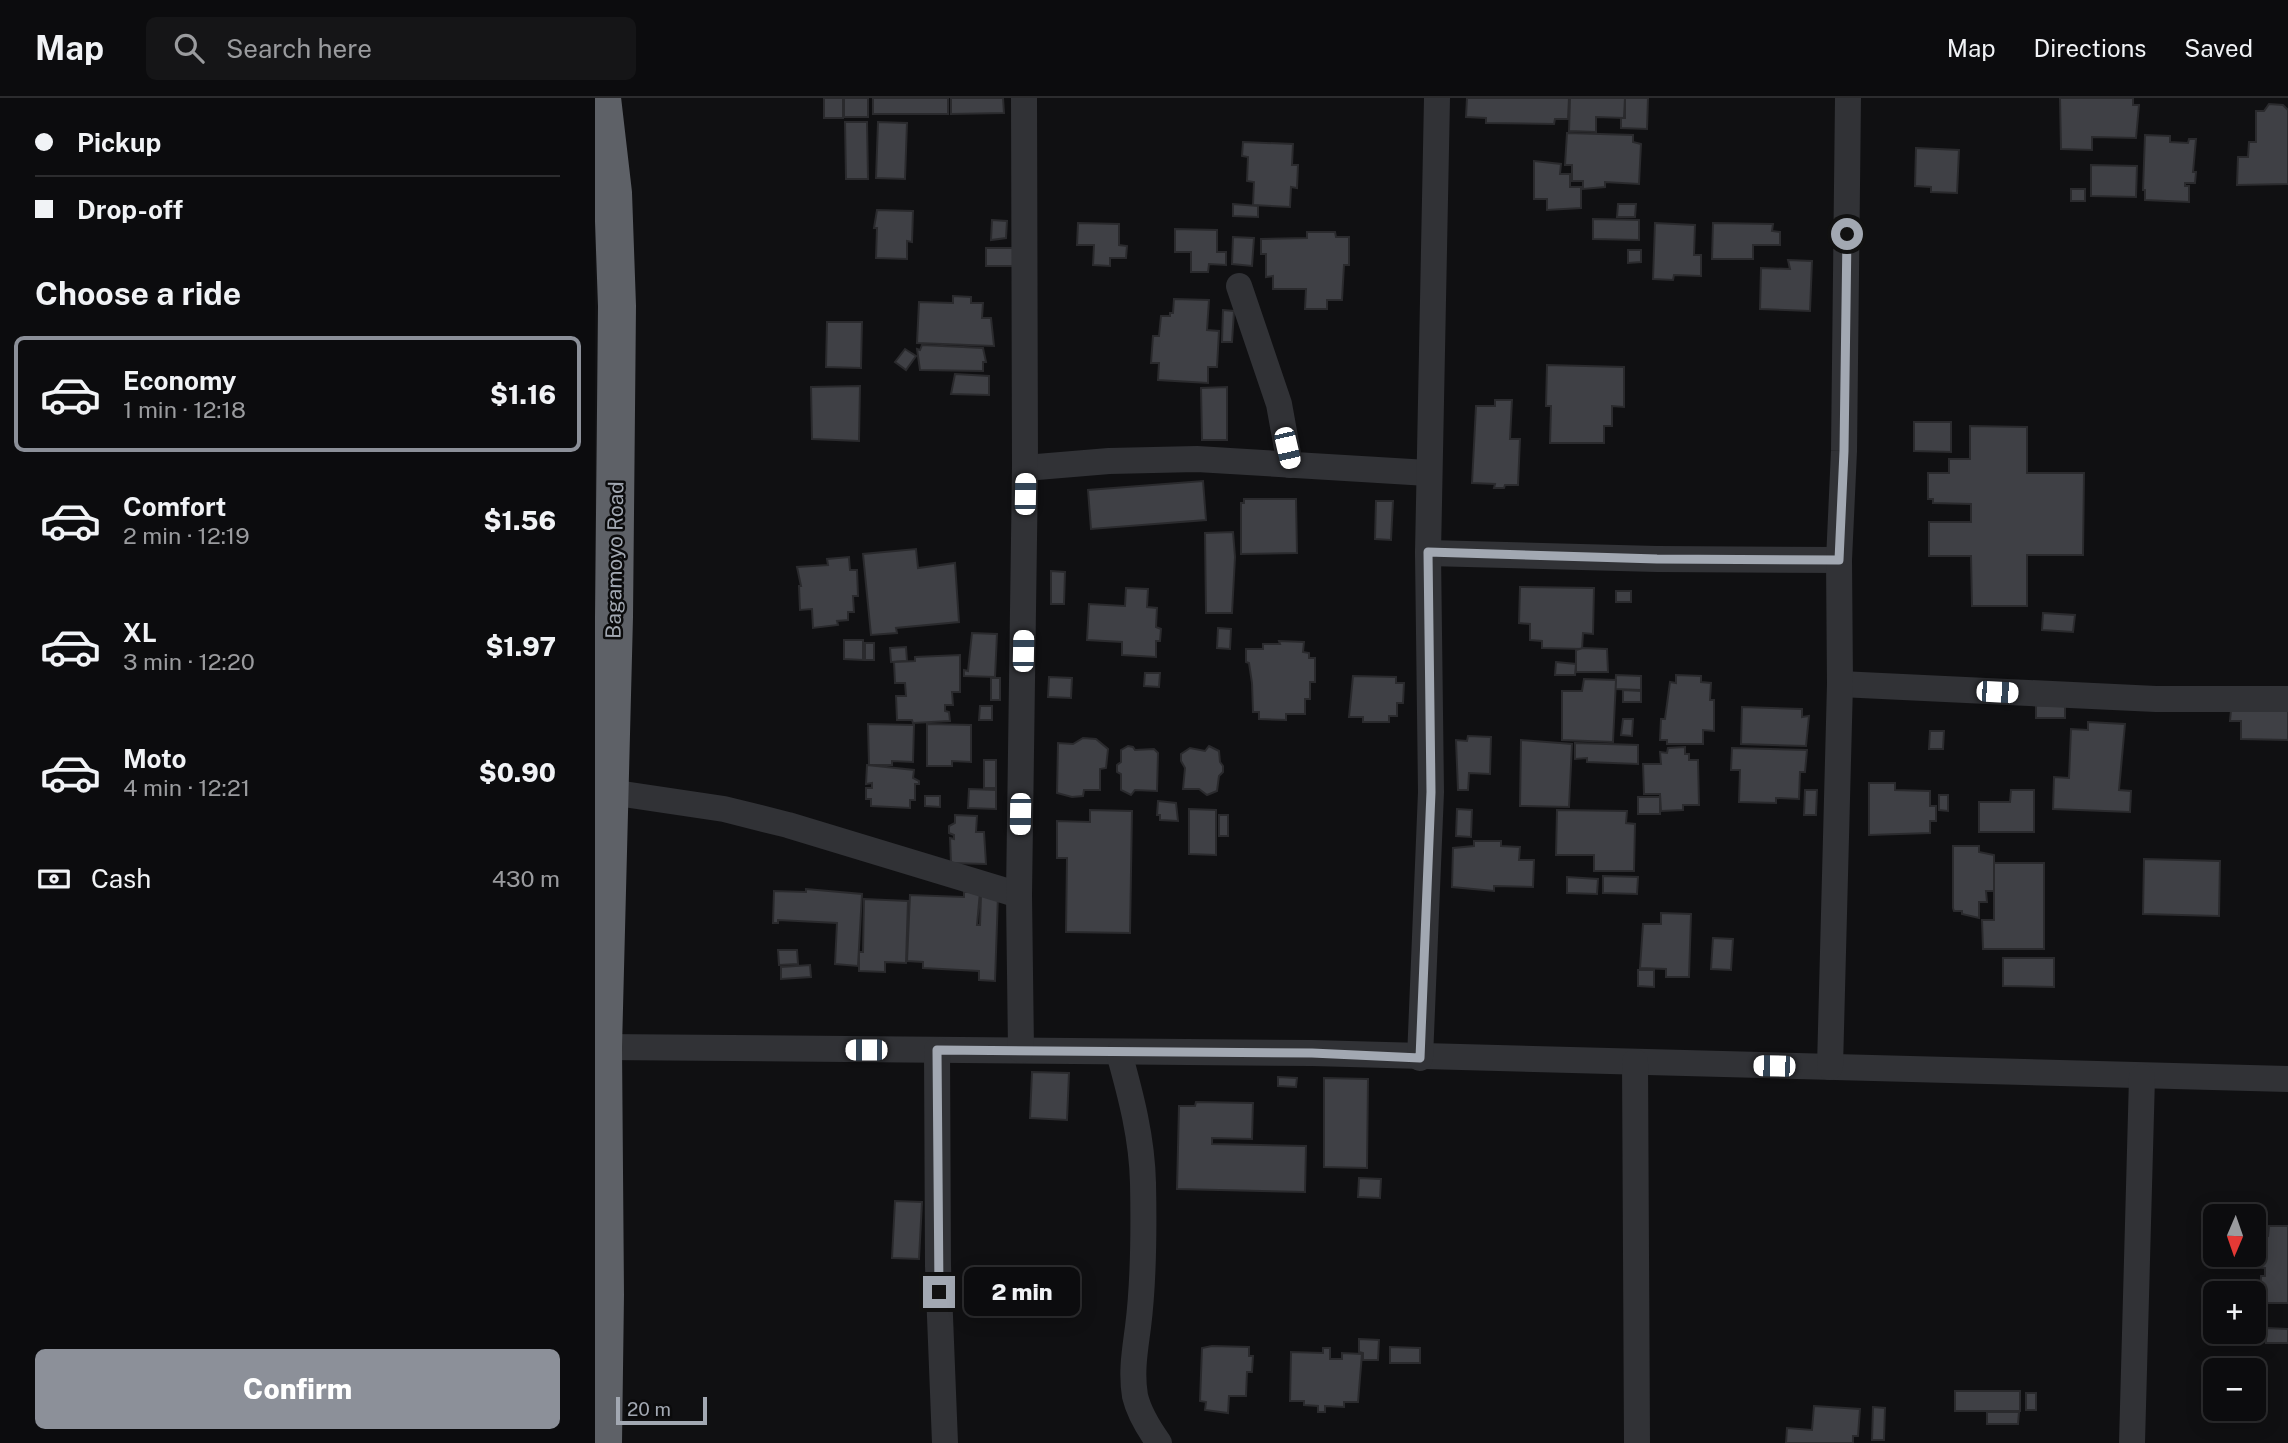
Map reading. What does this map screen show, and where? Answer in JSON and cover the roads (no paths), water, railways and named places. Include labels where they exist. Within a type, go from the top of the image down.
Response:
[{"type":"highway","name":"Bagamoyo Road","points":[[602,98],[613,193],[617,306],[605,616],[610,792],[603,1047],[603,1443]]},
{"type":"street","points":[[1021,1050],[1019,895],[1025,468],[1024,98]]},
{"type":"street","points":[[1420,1058],[1431,792],[1428,552],[1437,98]]},
{"type":"street","points":[[1830,1067],[1840,684],[1839,560],[1844,451],[1848,98]]},
{"type":"street","points":[[1239,286],[1279,404],[1290,465]]},
{"type":"street","points":[[1025,468],[1109,461],[1197,459],[1429,473]]},
{"type":"street","points":[[1428,552],[1657,559],[1839,560]]},
{"type":"street","points":[[1840,684],[2156,699],[2288,699]]},
{"type":"street","points":[[610,792],[725,809],[788,825],[1019,895]]},
{"type":"street","points":[[603,1047],[1312,1053],[1420,1058],[2288,1079]]},
{"type":"street","points":[[937,1050],[938,1266],[944,1443]]},
{"type":"street","points":[[1119,1053],[1136,1113],[1142,1170],[1141,1283],[1138,1328],[1132,1354],[1135,1396],[1147,1426],[1159,1443]]},
{"type":"street","points":[[1635,1062],[1637,1443]]},
{"type":"street","points":[[2132,1443],[2142,1077]]}]
